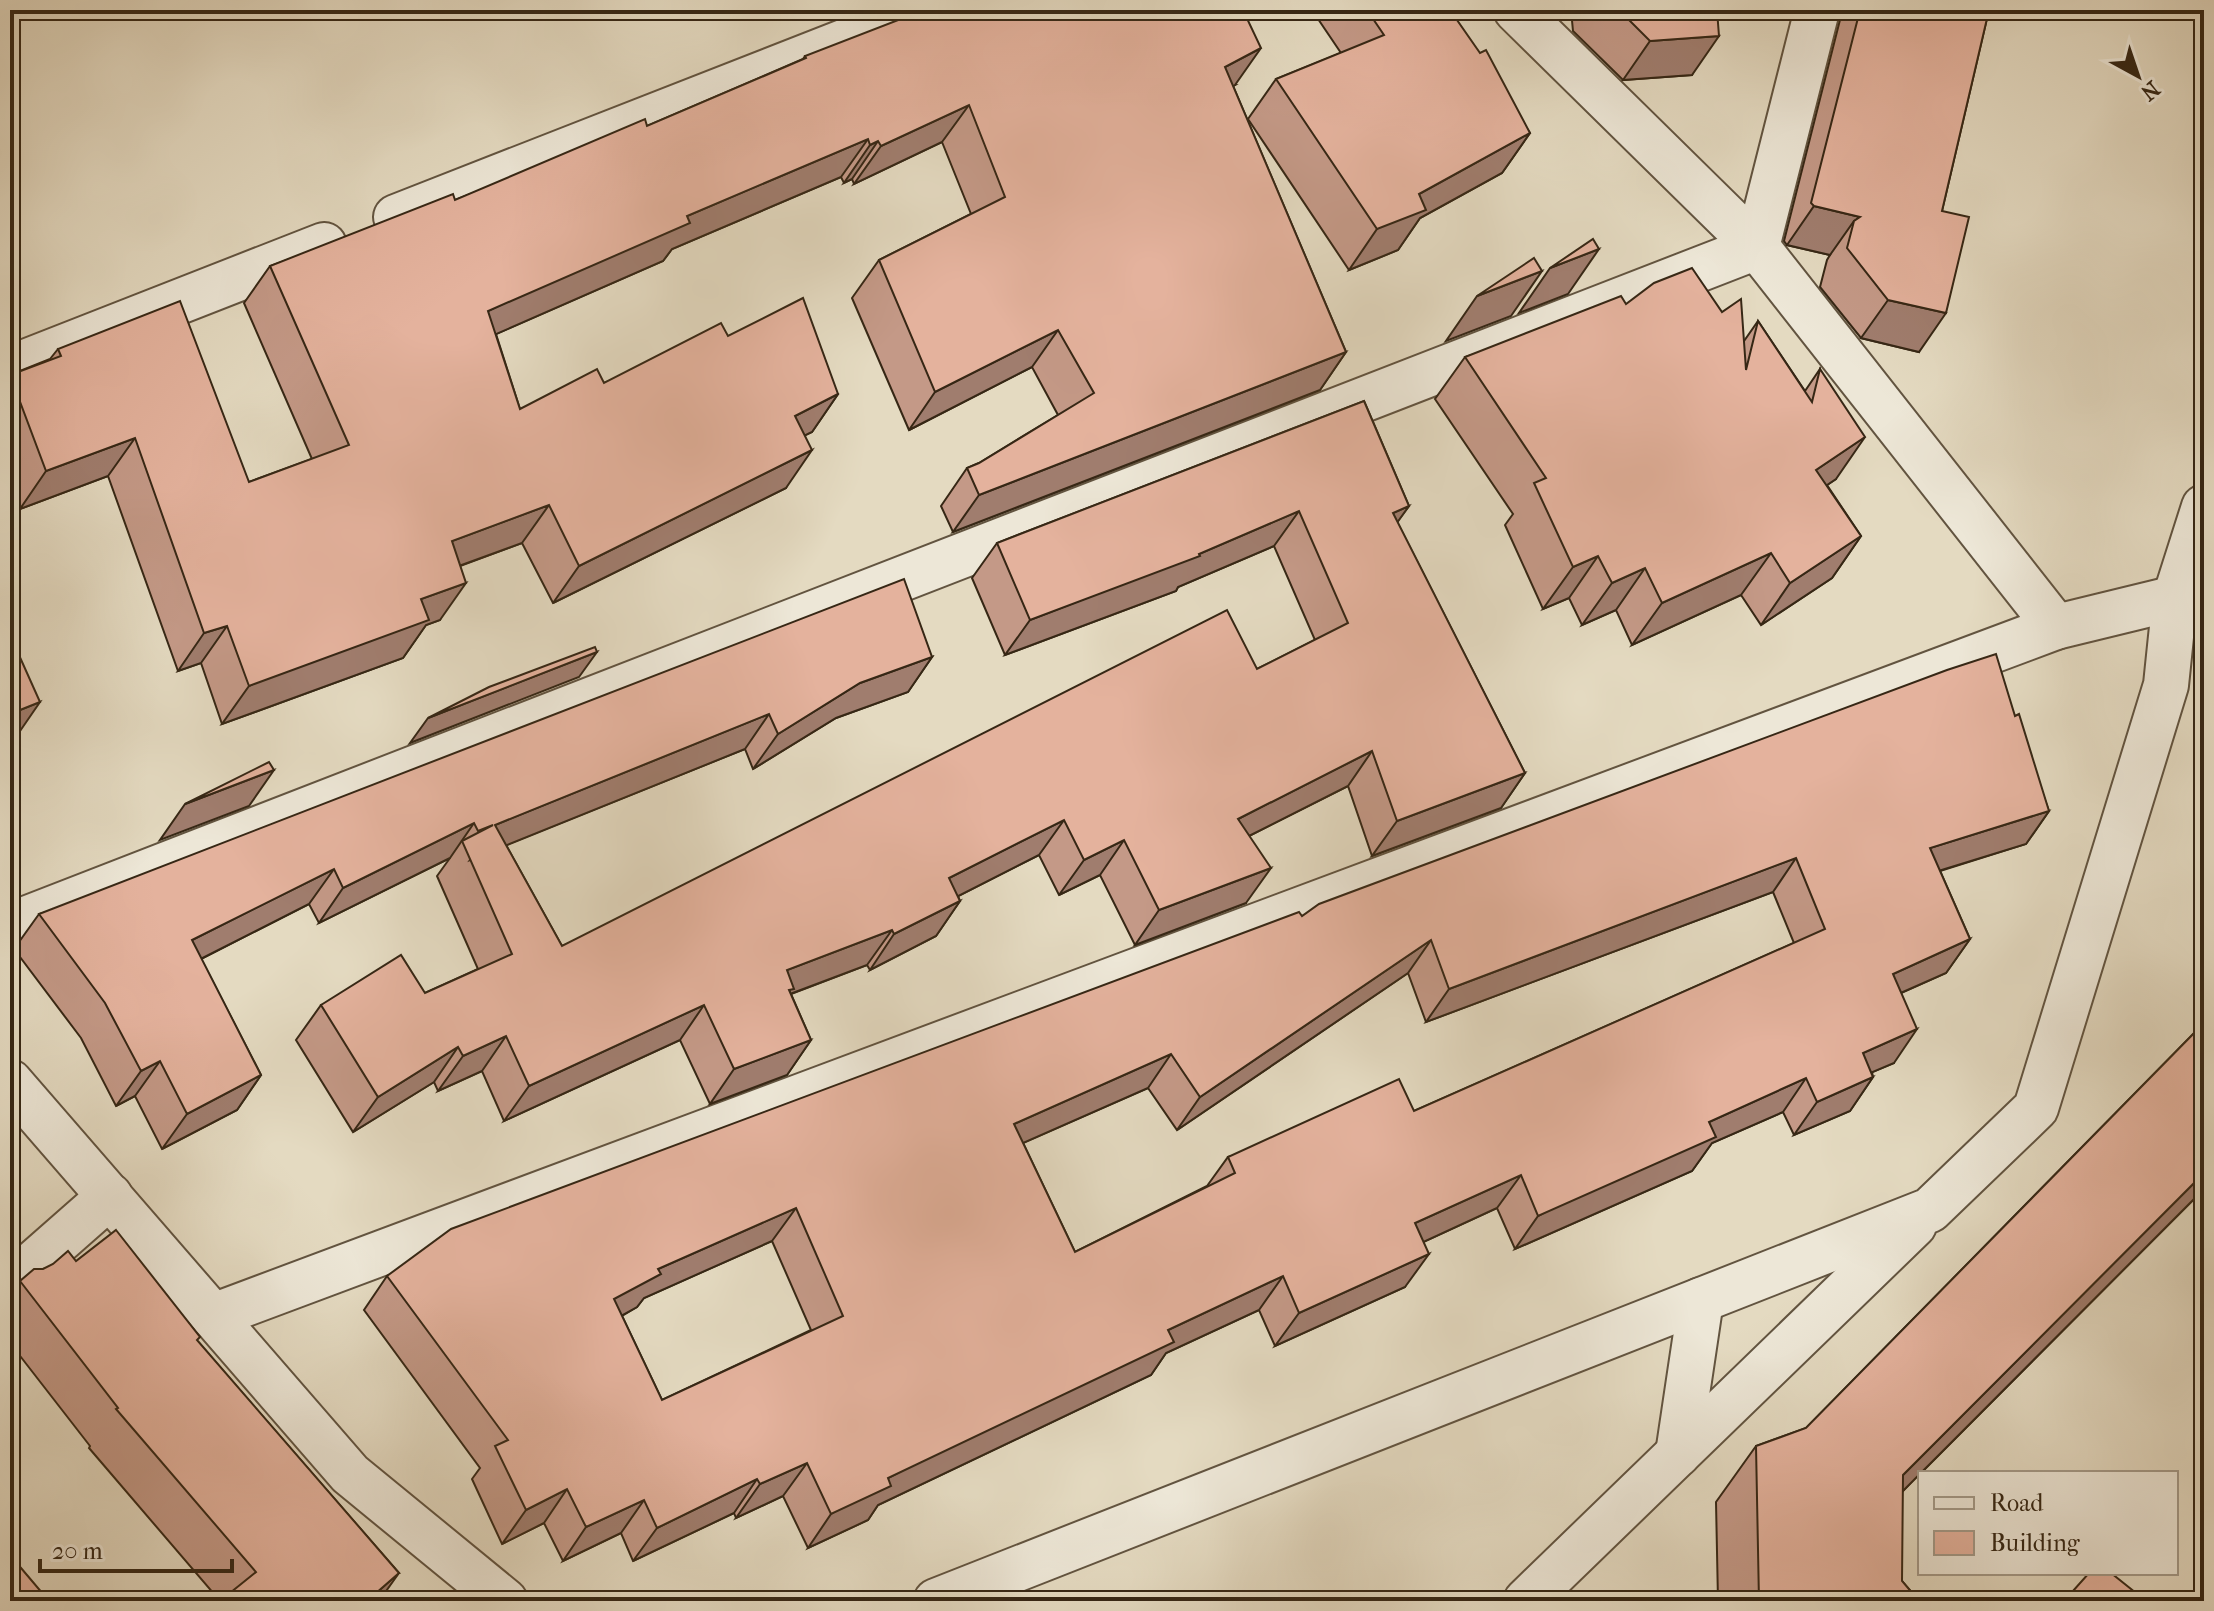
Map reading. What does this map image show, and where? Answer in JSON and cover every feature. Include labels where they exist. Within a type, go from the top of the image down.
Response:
[{"type":"street","points":[[10,368],[925,10]]},
{"type":"street","points":[[1516,10],[1757,247],[2056,627]]},
{"type":"street","points":[[1757,247],[1817,10]]},
{"type":"street","points":[[10,925],[1757,247]]},
{"type":"street","points":[[1526,1601],[2036,1108],[2190,607],[2204,507]]},
{"type":"street","points":[[213,1316],[2056,627],[2190,607]]},
{"type":"street","points":[[10,1082],[350,1474],[505,1601]]},
{"type":"street","points":[[10,1284],[110,1196]]},
{"type":"street","points":[[936,1601],[1930,1210]]},
{"type":"street","points":[[1678,1454],[1701,1300]]},
{"type":"building","points":[[924,10],[1243,10],[1261,48],[1225,67],[1346,352],[979,495],[967,468],[1094,393],[1058,330],[935,392],[879,260],[1005,197],[969,105],[881,146],[878,141],[870,145],[868,139],[687,216],[690,223],[488,311],[520,409],[597,369],[604,383],[721,323],[728,336],[803,298],[838,394],[795,416],[812,450],[579,566],[549,505],[452,541],[466,583],[421,599],[429,620],[249,686],[227,626],[204,633],[135,438],[46,471],[10,375],[61,356],[58,349],[180,301],[249,482],[349,445],[270,266],[453,194],[455,200],[645,119],[647,126],[805,56]]},
{"type":"building","points":[[1367,10],[1450,10],[1480,53],[1486,50],[1530,133],[1419,194],[1426,210],[1377,229],[1276,79],[1384,35]]},
{"type":"building","points":[[1619,10],[1717,10],[1719,36],[1650,41]]},
{"type":"building","points":[[1860,10],[1989,10],[1942,211],[1969,217],[1946,313],[1888,300],[1847,248],[1854,221],[1860,217],[1811,203]]},
{"type":"building","points":[[1593,239],[1599,249],[1550,268]]},
{"type":"building","points":[[1534,258],[1542,271],[1477,296]]},
{"type":"building","points":[[1692,268],[1722,312],[1741,299],[1746,370],[1758,321],[1812,402],[1820,369],[1865,437],[1816,470],[1861,536],[1790,583],[1771,553],[1662,603],[1645,568],[1612,583],[1598,556],[1573,567],[1534,483],[1546,478],[1465,357],[1621,296],[1626,304],[1654,283]]},
{"type":"building","points":[[1364,401],[1409,506],[1393,513],[1525,773],[1397,821],[1372,751],[1238,819],[1271,868],[1159,910],[1124,840],[1084,860],[1064,820],[949,878],[960,901],[894,934],[892,930],[787,970],[794,989],[789,990],[811,1040],[734,1069],[704,1005],[529,1086],[506,1036],[463,1056],[458,1047],[378,1097],[321,1005],[401,955],[425,993],[512,954],[462,841],[493,825],[478,831],[474,823],[343,888],[334,869],[192,940],[261,1075],[187,1114],[160,1061],[141,1071],[105,1003],[39,914],[904,579],[932,657],[860,683],[778,734],[769,714],[495,825],[562,946],[1227,610],[1257,669],[1348,623],[1299,511],[1200,556],[1030,620],[997,543]]},
{"type":"building","points":[[10,635],[40,702],[10,714]]},
{"type":"building","points":[[595,647],[597,652],[428,718],[489,687]]},
{"type":"building","points":[[1996,654],[2015,716],[2019,714],[2049,811],[1930,848],[1970,939],[1893,974],[1917,1029],[1863,1053],[1873,1077],[1817,1102],[1806,1078],[1709,1122],[1716,1137],[1538,1216],[1521,1175],[1415,1223],[1429,1254],[1299,1313],[1283,1276],[1168,1330],[1174,1342],[888,1478],[891,1486],[831,1514],[807,1463],[760,1484],[757,1479],[657,1528],[644,1500],[586,1527],[567,1489],[526,1510],[495,1446],[508,1440],[387,1276],[451,1229],[1299,912],[1302,916],[1319,904]],"holes":[[[1796,858],[1825,929],[1414,1111],[1399,1079],[1228,1157],[1235,1173],[1075,1252],[1014,1124],[1171,1054],[1200,1097],[1431,940],[1449,989]],[[796,1208],[843,1316],[662,1400],[614,1299],[661,1274],[658,1269]]]},
{"type":"building","points":[[269,762],[274,770],[185,804]]},
{"type":"building","points":[[2204,1023],[2204,1173],[1903,1475],[1902,1581],[1919,1601],[1759,1601],[1756,1446],[1806,1428]]},
{"type":"building","points":[[116,1230],[200,1337],[197,1340],[399,1573],[367,1601],[220,1601],[256,1572],[116,1409],[20,1281],[34,1269],[53,1264],[68,1251],[76,1261]]},
{"type":"building","points":[[10,1555],[49,1601],[10,1601]]},
{"type":"building","points":[[2087,1575],[2114,1575],[2146,1601],[2064,1601]]}]
